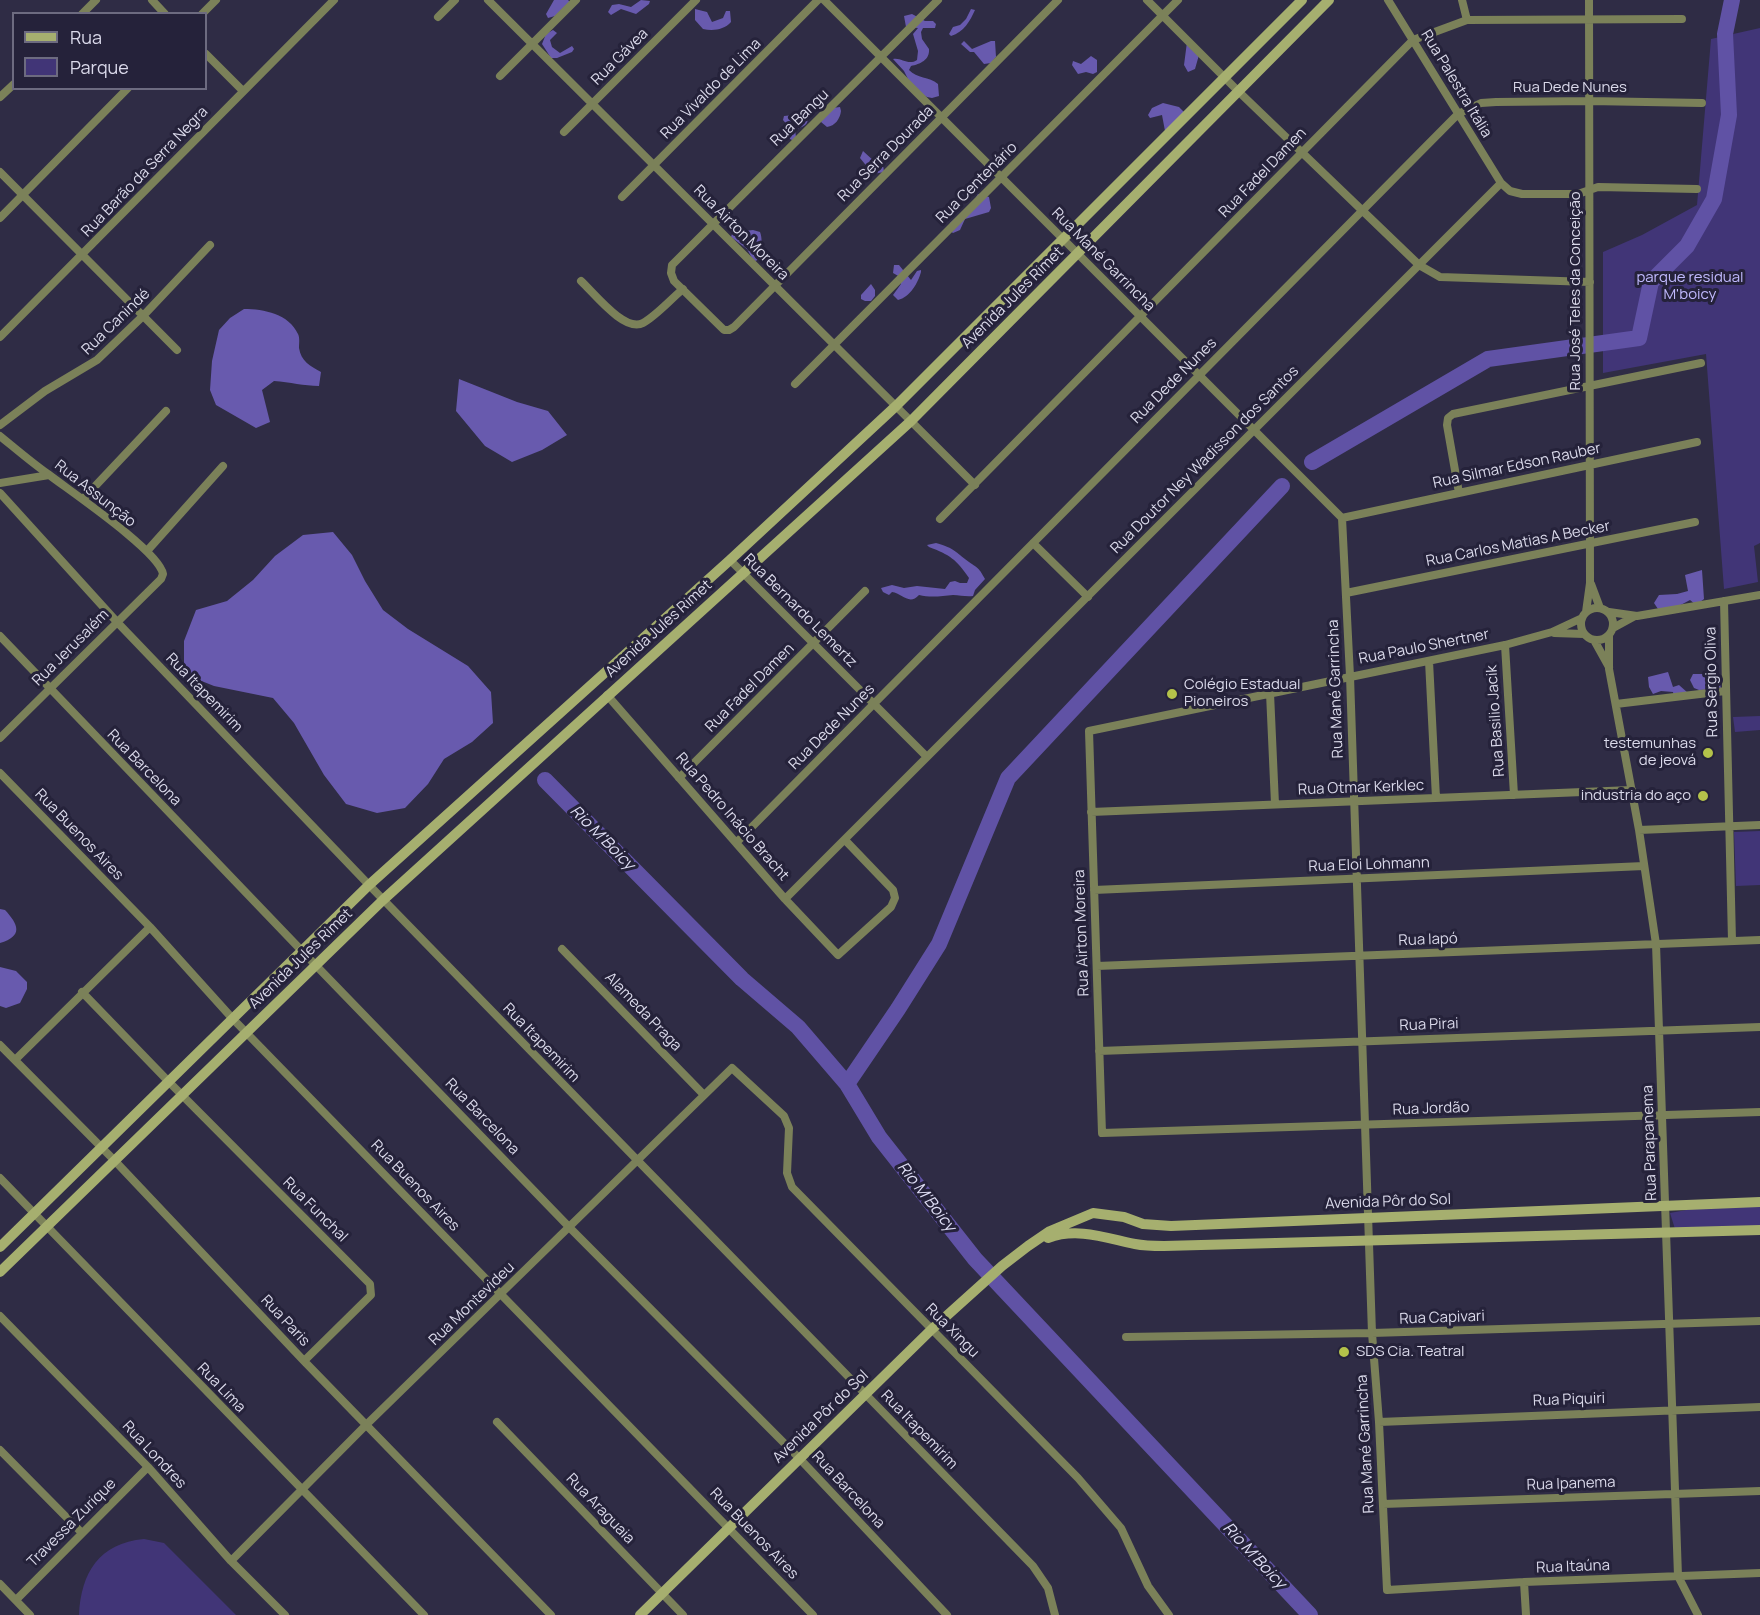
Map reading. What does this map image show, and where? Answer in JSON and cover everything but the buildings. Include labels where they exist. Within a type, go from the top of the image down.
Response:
[{"type":"main road","name":"Avenida Jules Rimet","points":[[0,1247],[369,885],[730,560],[896,406],[1302,0]]},
{"type":"main road","name":"Avenida Jules Rimet","points":[[0,1272],[383,900],[912,421],[1329,0]]},
{"type":"main road","name":"Avenida Pôr do Sol","points":[[640,1615],[932,1329],[1002,1266],[1050,1231],[1093,1213],[1124,1217],[1143,1224],[1171,1226],[1760,1202]]},
{"type":"main road","points":[[1093,1213],[1093,1225],[1098,1236]]},
{"type":"main road","points":[[1139,1245],[1142,1239],[1143,1224]]},
{"type":"main road","name":"Avenida Pôr do Sol","points":[[1028,1246],[1057,1234],[1072,1232],[1139,1245],[1198,1246],[1760,1230]]},
{"type":"street","points":[[84,12],[96,0]]},
{"type":"street","points":[[152,0],[163,12]]},
{"type":"street","points":[[204,12],[216,0]]},
{"type":"street","name":"Rua Barão da Serra Negra","points":[[0,338],[333,0]]},
{"type":"street","points":[[438,17],[455,0]]},
{"type":"street","name":"Rua Airton Moreira","points":[[488,0],[975,485]]},
{"type":"street","points":[[500,76],[576,0]]},
{"type":"street","name":"Rua Gávea","points":[[564,132],[696,0]]},
{"type":"street","name":"Rua Vivaldo de Lima","points":[[622,197],[818,0]]},
{"type":"street","name":"Rua Mané Garrincha","points":[[824,0],[1342,518],[1350,676],[1372,1334],[1379,1422],[1387,1590]]},
{"type":"street","name":"Rua Bangu","points":[[683,289],[671,273],[672,265],[680,255],[938,0]]},
{"type":"street","name":"Rua Serra Dourada","points":[[683,289],[724,330],[734,327],[1058,0]]},
{"type":"street","points":[[1147,0],[1419,265],[1440,277],[1590,282]]},
{"type":"street","name":"Rua Centenário","points":[[795,384],[1178,0]]},
{"type":"street","name":"Rua Palestra Itália","points":[[1388,0],[1501,183]]},
{"type":"street","points":[[1462,0],[1467,20]]},
{"type":"street","name":"Rua José Teles da Conceição","points":[[1584,615],[1590,583],[1589,0]]},
{"type":"street","name":"Rua Fadel Damen","points":[[940,519],[1413,40],[1467,20],[1682,19]]},
{"type":"street","points":[[207,55],[243,91]]},
{"type":"street","points":[[0,98],[12,86]]},
{"type":"street","points":[[0,218],[126,90]]},
{"type":"street","name":"Rua Dede Nunes","points":[[736,843],[1458,114],[1481,103],[1590,100],[1702,103]]},
{"type":"street","points":[[0,172],[177,350]]},
{"type":"street","points":[[1501,183],[1510,191],[1522,194],[1578,194],[1598,187],[1697,189]]},
{"type":"street","name":"Rua Doutor Ney Wadisson dos Santos","points":[[785,899],[1501,183]]},
{"type":"street","name":"Rua Canindé","points":[[0,425],[45,391],[97,360],[143,316],[210,245]]},
{"type":"street","points":[[581,280],[624,322],[634,326],[643,323],[683,289]]},
{"type":"street","points":[[1459,493],[1447,425],[1448,418],[1453,414],[1701,363]]},
{"type":"street","points":[[83,499],[166,411]]},
{"type":"street","name":"Rua Assunção","points":[[0,436],[147,551],[160,564],[164,574],[161,579]]},
{"type":"street","name":"Rua Silmar Edson Rauber","points":[[1342,518],[1697,442]]},
{"type":"street","points":[[147,551],[223,466]]},
{"type":"street","points":[[0,483],[49,475]]},
{"type":"street","name":"Rua Itapemirim","points":[[0,493],[117,622],[383,900],[1034,1566],[1048,1588],[1055,1615]]},
{"type":"street","name":"Rua Carlos Matias A Becker","points":[[1346,593],[1695,522]]},
{"type":"street","points":[[1033,543],[1088,597]]},
{"type":"street","name":"Rua Bernardo Lemertz","points":[[730,560],[927,757]]},
{"type":"street","name":"Rua Jerusalém","points":[[0,738],[161,579]]},
{"type":"street","name":"Rua José Teles da Conceição","points":[[1590,583],[1600,608]]},
{"type":"street","name":"Rua Fadel Damen","points":[[679,778],[865,591]]},
{"type":"street","points":[[1637,616],[1611,631],[1605,638],[1594,640],[1584,634],[1581,626],[1584,615],[1590,609],[1600,608],[1609,612],[1637,616],[1760,595]]},
{"type":"street","name":"Rua Sergio Oliva","points":[[1724,602],[1732,941]]},
{"type":"street","points":[[1609,612],[1613,622],[1611,631]]},
{"type":"street","name":"Rua Paulo Shertner","points":[[1089,731],[1505,645],[1552,633],[1584,615]]},
{"type":"street","name":"Rua Parapanema","points":[[1611,631],[1610,669],[1639,830],[1656,944],[1678,1576],[1698,1615]]},
{"type":"street","name":"Rua Paulo Shertner","points":[[1552,633],[1584,634]]},
{"type":"street","name":"Rua Barcelona","points":[[0,636],[570,1228],[799,1458],[947,1615]]},
{"type":"street","name":"Rua Parapanema","points":[[1594,640],[1610,669]]},
{"type":"street","name":"Rua Basilio Jacik","points":[[1505,645],[1514,795]]},
{"type":"street","points":[[1429,661],[1437,798]]},
{"type":"street","points":[[1616,704],[1725,691]]},
{"type":"street","points":[[1270,693],[1275,804]]},
{"type":"street","name":"Rua Pedro Inácio Bracht","points":[[607,695],[785,899],[838,955],[891,907],[895,898],[893,890],[845,840]]},
{"type":"street","name":"Rua Airton Moreira","points":[[1089,731],[1102,1133]]},
{"type":"street","name":"Rua Buenos Aires","points":[[0,772],[150,927],[232,1018],[813,1615]]},
{"type":"street","name":"Rua Otmar Kerklec","points":[[1092,812],[1632,790]]},
{"type":"street","points":[[1639,830],[1760,825]]},
{"type":"street","name":"Rua Eloi Lohmann","points":[[1094,890],[1644,866]]},
{"type":"street","points":[[15,1060],[150,927]]},
{"type":"street","name":"Rua Iapó","points":[[1097,966],[1760,940]]},
{"type":"street","name":"Alameda Praga","points":[[562,949],[704,1095]]},
{"type":"street","name":"Rua Funchal","points":[[82,992],[370,1284],[371,1295],[304,1361]]},
{"type":"street","name":"Rua Pirai","points":[[1100,1051],[1760,1027]]},
{"type":"street","name":"Rua Paris","points":[[0,1045],[115,1161],[304,1361],[551,1615]]},
{"type":"street","name":"Rua Montevideu","points":[[231,1561],[367,1424],[732,1068]]},
{"type":"street","name":"Rua Xingu","points":[[732,1068],[784,1116],[789,1128],[787,1173],[792,1187],[1078,1478],[1121,1528],[1148,1586],[1169,1615]]},
{"type":"street","name":"Rua Jordão","points":[[1102,1133],[1760,1112]]},
{"type":"street","name":"Rua Lima","points":[[0,1178],[424,1615]]},
{"type":"street","name":"Rua Londres","points":[[0,1316],[148,1467],[231,1561],[285,1615]]},
{"type":"street","name":"Rua Capivari","points":[[1126,1336],[1372,1334],[1760,1321]]},
{"type":"street","name":"Rua Piquiri","points":[[1379,1422],[1760,1407]]},
{"type":"street","name":"Rua Araguaia","points":[[497,1422],[683,1615]]},
{"type":"street","points":[[0,1450],[81,1532]]},
{"type":"street","name":"Travessa Zurique","points":[[16,1600],[148,1467]]},
{"type":"street","name":"Rua Ipanema","points":[[1383,1504],[1760,1491]]},
{"type":"street","name":"Rua Itaúna","points":[[1387,1590],[1760,1573]]},
{"type":"street","points":[[1524,1582],[1526,1615]]},
{"type":"street","points":[[0,1584],[30,1615]]},
{"type":"green space","name":"parque residual M'boicy","points":[[1760,28],[1760,543],[1754,546],[1758,582],[1724,589],[1706,354],[1603,373],[1603,252],[1642,235],[1697,205],[1711,39]]},
{"type":"green space","points":[[1760,716],[1760,730],[1735,732],[1733,717]]},
{"type":"green space","points":[[1760,831],[1760,885],[1736,886],[1734,832]]},
{"type":"green space","points":[[1760,1205],[1760,1227],[1675,1229],[1670,1213],[1697,1208]]},
{"type":"green space","points":[[144,1539],[164,1543],[236,1615],[79,1615],[84,1586],[95,1563],[115,1547]]},
{"type":"shaded area","points":[[554,0],[570,2],[555,16],[548,18],[546,14]]},
{"type":"shaded area","points":[[641,0],[650,1],[636,14],[621,9],[611,15],[608,12],[612,5],[631,7]]},
{"type":"shaded area","points":[[695,9],[707,12],[712,22],[723,18],[726,11],[730,11],[731,22],[718,29],[703,29],[695,20]]},
{"type":"shaded area","points":[[971,9],[975,10],[966,26],[951,36],[949,34],[953,27],[960,25],[966,19]]},
{"type":"shaded area","points":[[912,14],[936,24],[935,28],[923,28],[921,32],[922,39],[929,49],[928,56],[921,63],[911,66],[909,70],[938,84],[939,96],[932,98],[913,89],[904,71],[893,59],[911,62],[917,60],[918,51],[913,34],[918,28],[906,27],[904,16]]},
{"type":"shaded area","points":[[553,30],[557,33],[550,40],[552,47],[560,53],[572,46],[574,49],[572,52],[551,58],[542,44],[546,34]]},
{"type":"shaded area","points":[[964,41],[972,49],[995,41],[996,57],[991,63],[984,64],[974,52],[970,52],[961,44]]},
{"type":"shaded area","points":[[1187,42],[1199,55],[1195,69],[1188,72],[1184,65]]},
{"type":"shaded area","points":[[1091,56],[1097,60],[1097,72],[1078,74],[1072,65],[1073,61],[1081,64]]},
{"type":"shaded area","points":[[1163,103],[1179,107],[1184,112],[1165,131],[1162,115],[1150,118],[1148,115],[1152,108]]},
{"type":"shaded area","points":[[840,107],[841,111],[835,124],[827,127],[821,122],[832,108]]},
{"type":"shaded area","points":[[808,115],[807,122],[795,130],[794,141],[790,139],[788,126],[783,120],[784,116]]},
{"type":"shaded area","points":[[863,151],[875,162],[883,165],[884,172],[873,174],[860,158]]},
{"type":"shaded area","points":[[978,194],[989,197],[991,208],[989,212],[965,219],[960,230],[953,233],[950,231],[950,223],[974,201]]},
{"type":"shaded area","points":[[734,228],[760,232],[760,255],[756,261],[747,249],[731,237]]},
{"type":"shaded area","points":[[894,265],[899,265],[911,280],[917,271],[921,270],[913,289],[898,300],[893,295],[901,284],[900,277],[893,273]]},
{"type":"shaded area","points":[[871,284],[875,290],[875,296],[871,301],[861,299],[861,295]]},
{"type":"shaded area","points":[[244,309],[275,314],[289,322],[299,336],[299,348],[304,360],[321,372],[319,386],[274,381],[262,390],[270,422],[256,428],[216,405],[210,390],[212,361],[219,330],[230,318]]},
{"type":"shaded area","points":[[459,379],[517,402],[548,411],[567,435],[542,450],[512,462],[485,446],[456,411]]},
{"type":"shaded area","points":[[333,532],[352,555],[383,610],[408,629],[468,666],[491,692],[493,723],[472,742],[444,759],[428,784],[405,808],[377,813],[346,804],[324,775],[294,723],[273,698],[214,686],[184,674],[184,641],[196,610],[227,601],[253,580],[275,556],[303,535]]},
{"type":"shaded area","points":[[936,543],[954,551],[981,573],[985,579],[975,590],[973,596],[919,595],[909,599],[896,593],[892,592],[889,595],[883,592],[881,588],[892,585],[904,588],[917,586],[945,589],[950,582],[967,583],[969,578],[956,562],[927,545]]},
{"type":"shaded area","points":[[1702,570],[1704,599],[1696,605],[1690,600],[1675,608],[1658,609],[1654,603],[1659,595],[1688,591],[1685,575]]},
{"type":"shaded area","points":[[1668,672],[1673,687],[1679,685],[1688,693],[1674,697],[1673,692],[1661,691],[1653,694],[1649,687],[1648,677]]},
{"type":"shaded area","points":[[1693,674],[1704,674],[1707,684],[1719,680],[1721,689],[1699,690],[1694,688],[1690,680]]},
{"type":"shaded area","points":[[0,909],[10,915],[16,933],[13,937],[0,943]]},
{"type":"shaded area","points":[[0,967],[16,971],[27,982],[27,989],[20,1003],[6,1008],[0,1006]]},
{"type":"waterway","points":[[1312,462],[1488,359],[1639,338],[1651,282],[1687,246],[1714,199],[1729,115],[1725,34],[1732,0]]},
{"type":"waterway","points":[[847,1084],[939,944],[1008,778],[1282,486]]},
{"type":"waterway","name":"Rio M'Boicy","points":[[545,780],[742,979],[798,1027],[847,1084],[879,1137],[975,1259],[1310,1615]]},
{"type":"place","name":"Colégio Estadual Pioneiros","points":[[1172,694]]},
{"type":"place","name":"testemunhas de jeová","points":[[1708,753]]},
{"type":"place","name":"industria do aço","points":[[1703,796]]},
{"type":"place","name":"SDS Cia. Teatral","points":[[1344,1352]]}]
